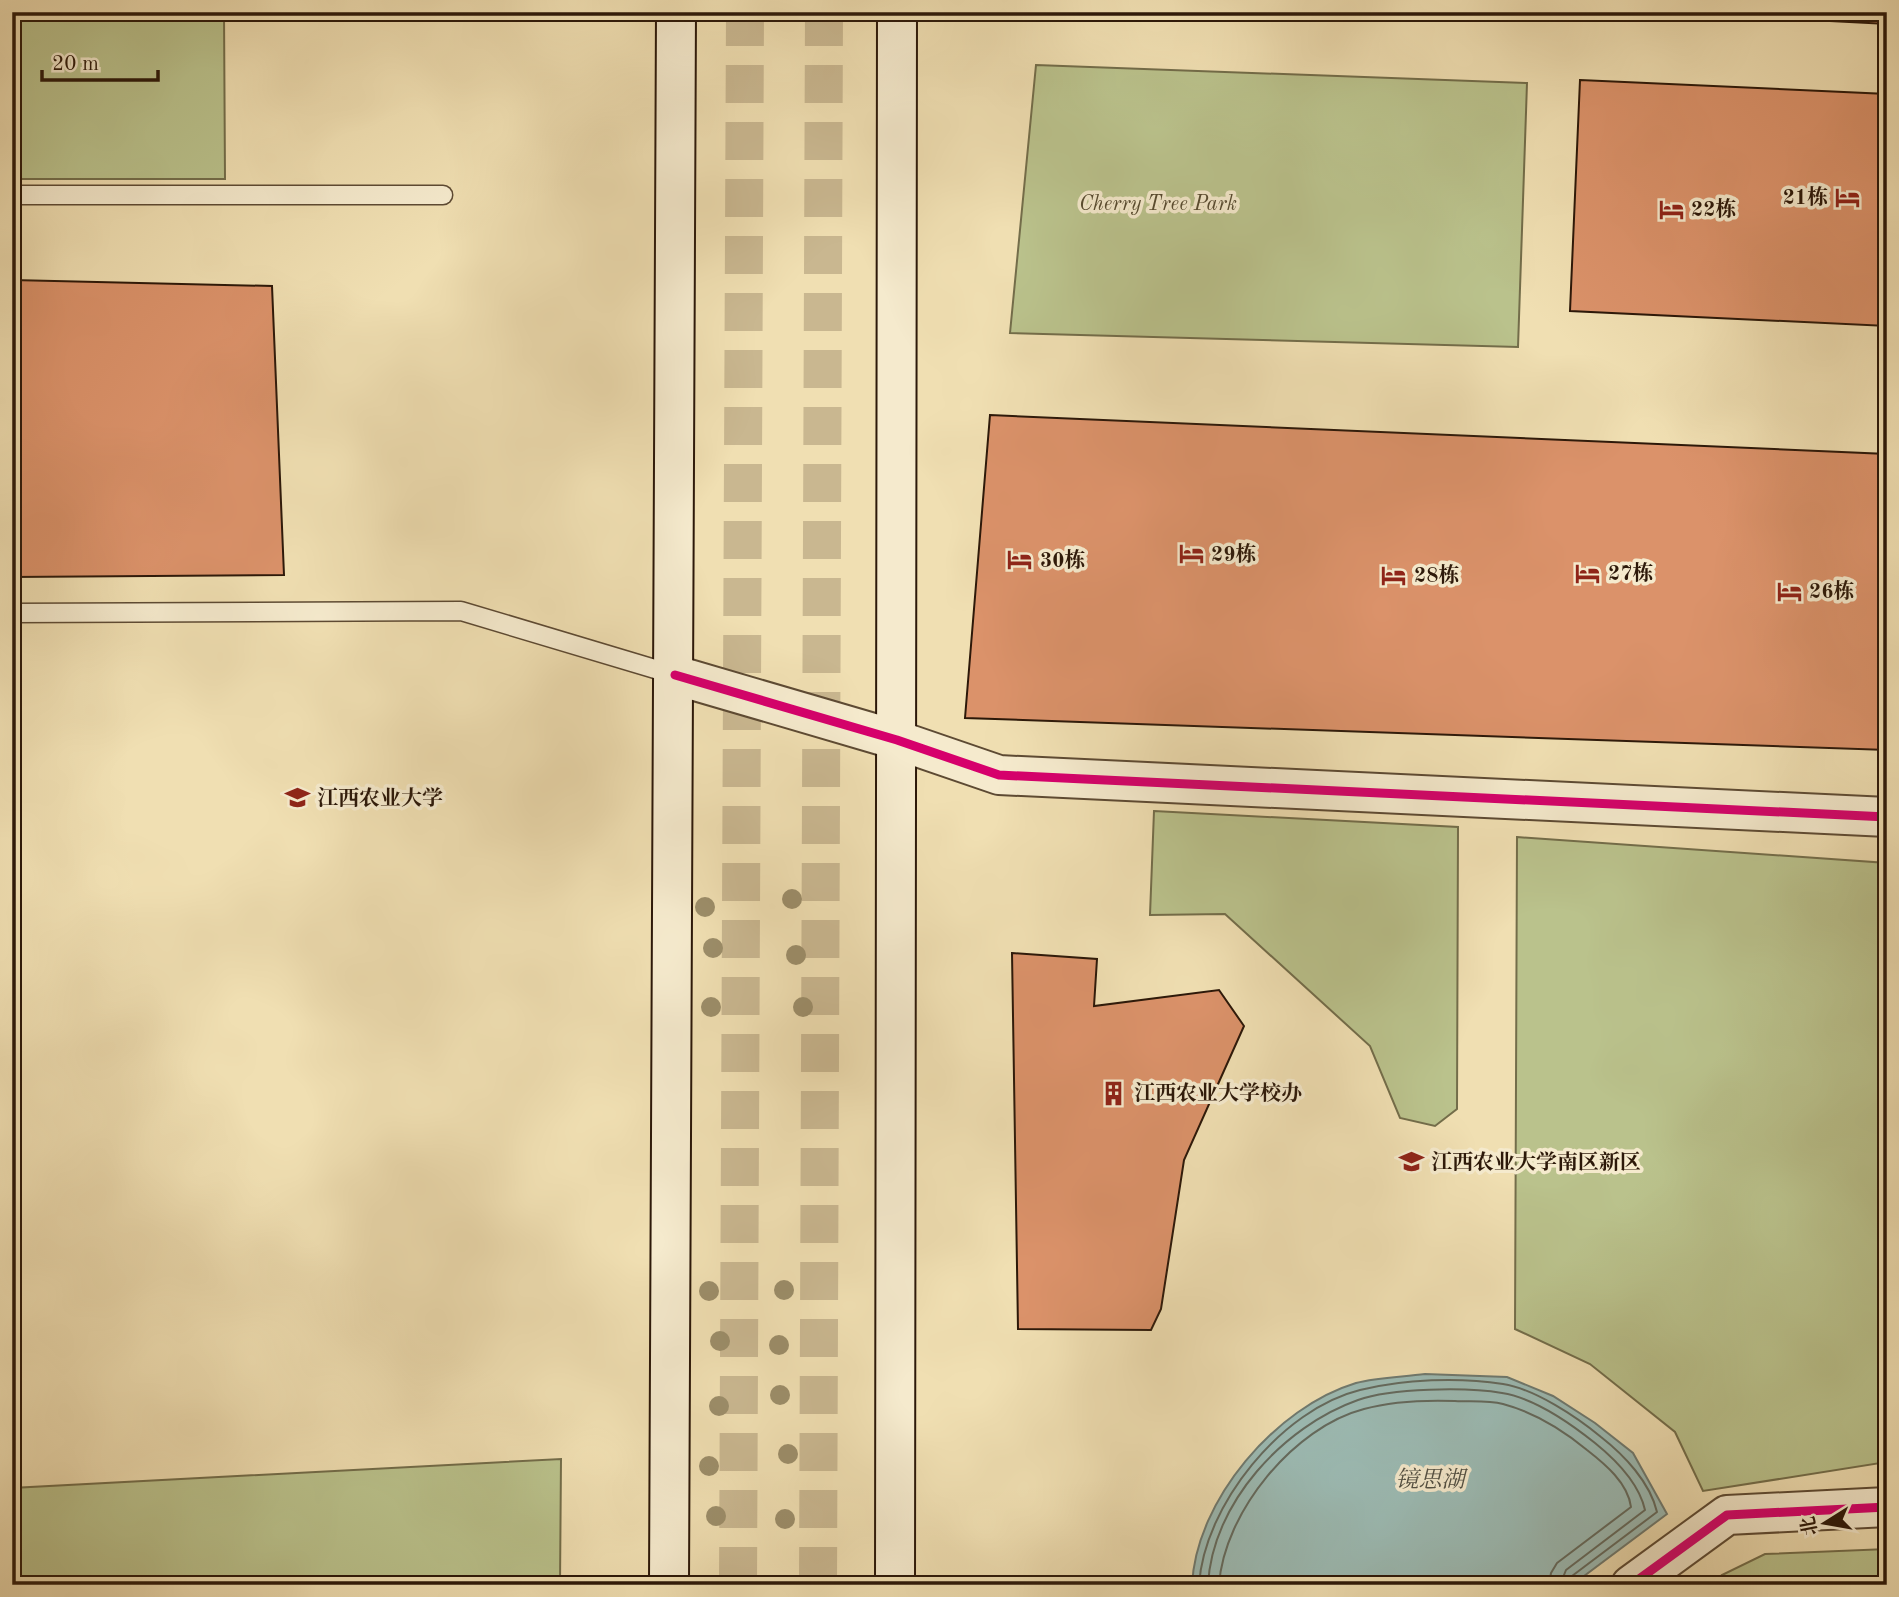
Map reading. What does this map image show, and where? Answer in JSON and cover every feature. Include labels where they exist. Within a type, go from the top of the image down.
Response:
[{"type":"main road","points":[[669,1585],[676,12]]},
{"type":"main road","points":[[895,1585],[897,12]]},
{"type":"main road","points":[[674,675],[897,740],[999,775],[1887,817]]},
{"type":"main road","points":[[1653,1574],[1727,1515],[1887,1507]]},
{"type":"lane","points":[[12,195],[443,195]]},
{"type":"lane","points":[[12,613],[461,611],[674,675]]},
{"type":"green space","points":[[12,12],[224,12],[225,179],[12,179]]},
{"type":"green space","name":"Cherry Tree Park","points":[[1036,65],[1527,83],[1518,347],[1010,333]]},
{"type":"green space","points":[[1154,811],[1458,827],[1457,1109],[1435,1126],[1400,1118],[1370,1046],[1225,914],[1150,915]]},
{"type":"green space","points":[[1517,837],[1887,863],[1887,1462],[1703,1491],[1675,1432],[1590,1364],[1515,1329]]},
{"type":"green space","points":[[561,1459],[560,1585],[12,1585],[12,1488]]},
{"type":"green space","points":[[1887,1549],[1887,1585],[1727,1585],[1722,1575],[1765,1554]]},
{"type":"water","name":"镜思湖","points":[[1425,1374],[1507,1377],[1553,1396],[1595,1423],[1633,1453],[1667,1514],[1572,1585],[1192,1585],[1197,1553],[1208,1521],[1225,1490],[1246,1461],[1270,1435],[1297,1413],[1326,1395],[1356,1383]]},
{"type":"building","points":[[1832,12],[1887,12],[1887,24],[1831,21]]},
{"type":"building","points":[[1580,80],[1887,94],[1887,326],[1570,311]]},
{"type":"building","points":[[12,280],[272,286],[284,575],[12,577]]},
{"type":"building","points":[[990,415],[1887,454],[1887,750],[965,718]]},
{"type":"building","name":"江西农业大学校办","points":[[1012,953],[1097,959],[1094,1006],[1219,990],[1244,1026],[1184,1160],[1161,1309],[1151,1330],[1018,1329]]},
{"type":"tunnel","points":[[738,1585],[745,12]]},
{"type":"tunnel","points":[[818,1585],[824,12]]},
{"type":"cycle path","points":[[675,675],[897,740],[999,775],[1887,817]]},
{"type":"cycle path","points":[[1631,1585],[1727,1515],[1887,1507]]},
{"type":"place","name":"21栋","points":[[1848,197]]},
{"type":"place","name":"22栋","points":[[1671,209]]},
{"type":"place","name":"29栋","points":[[1191,554]]},
{"type":"place","name":"30栋","points":[[1020,560]]},
{"type":"place","name":"27栋","points":[[1588,573]]},
{"type":"place","name":"28栋","points":[[1394,575]]},
{"type":"place","name":"26栋","points":[[1789,591]]},
{"type":"place","name":"江西农业大学","points":[[297,798]]},
{"type":"place","name":"江西农业大学校办","points":[[1114,1093]]},
{"type":"place","name":"江西农业大学南区新区","points":[[1411,1162]]}]
